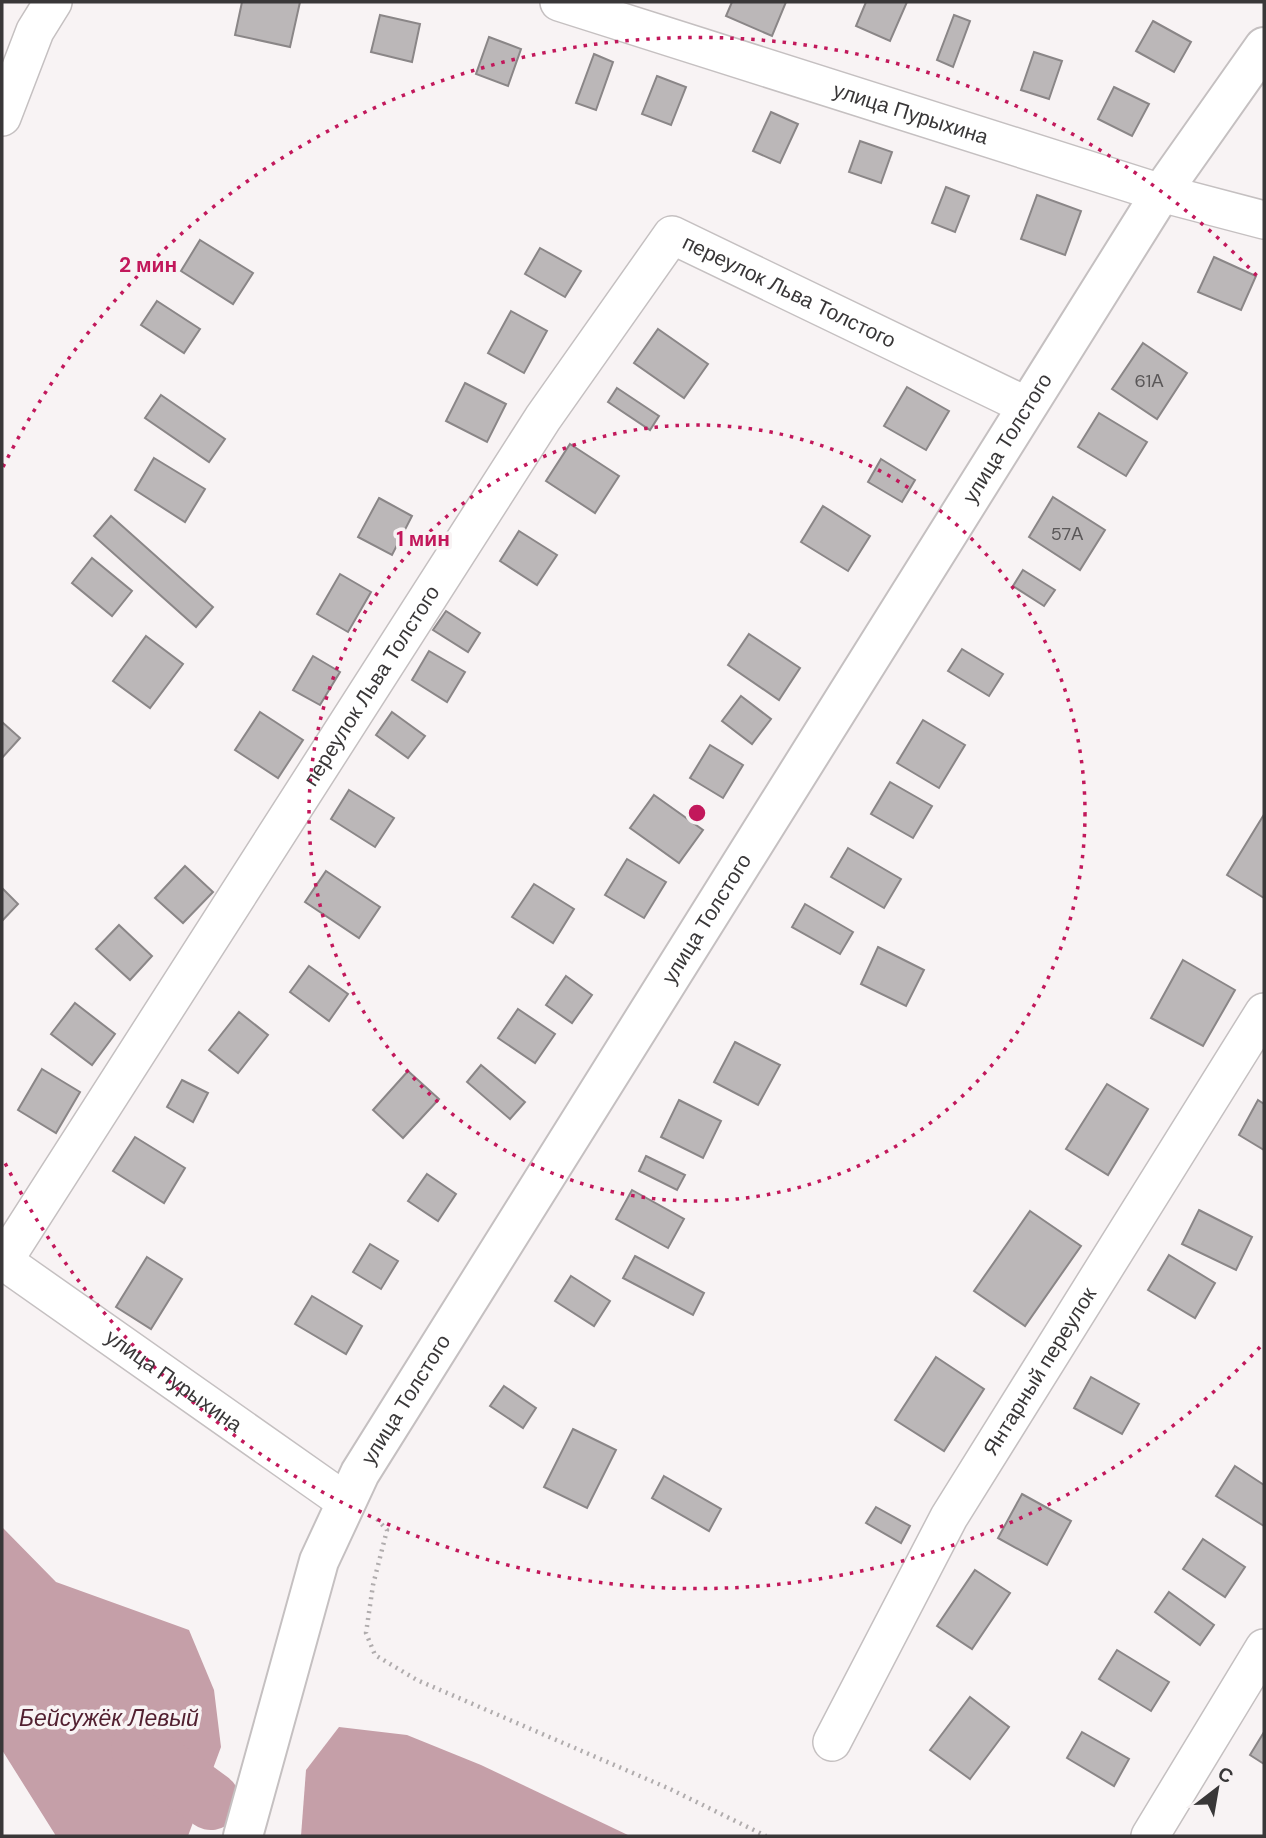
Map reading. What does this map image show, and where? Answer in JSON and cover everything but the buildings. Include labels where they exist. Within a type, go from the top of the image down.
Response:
[{"type":"street","points":[[2,117],[35,31],[53,2]]},
{"type":"street","name":"улица Пурыхина","points":[[559,2],[1161,192],[1264,220]]},
{"type":"street","name":"улица Толстого","points":[[243,1836],[319,1561],[360,1473],[1161,192],[1264,47]]},
{"type":"street","name":"переулок Льва Толстого","points":[[2,1261],[543,418],[672,236],[1027,406]]},
{"type":"street","name":"Янтарный переулок","points":[[832,1742],[949,1517],[1264,1012]]},
{"type":"street","name":"улица Пурыхина","points":[[2,1261],[346,1502]]},
{"type":"street","points":[[1150,1836],[1264,1648]]},
{"type":"path","points":[[346,1502],[371,1512],[387,1530],[373,1585],[366,1633],[375,1655],[417,1680],[670,1789],[766,1836]]},
{"type":"water","name":"Бейсужёк Левый","points":[[2,1527],[56,1582],[189,1630],[214,1690],[221,1747],[188,1836],[56,1836],[2,1750]]},
{"type":"water","points":[[339,1727],[407,1735],[481,1765],[630,1836],[301,1836],[306,1770]]},
{"type":"waterway","name":"Бейсужёк Левый","points":[[140,1749],[211,1801]]}]
